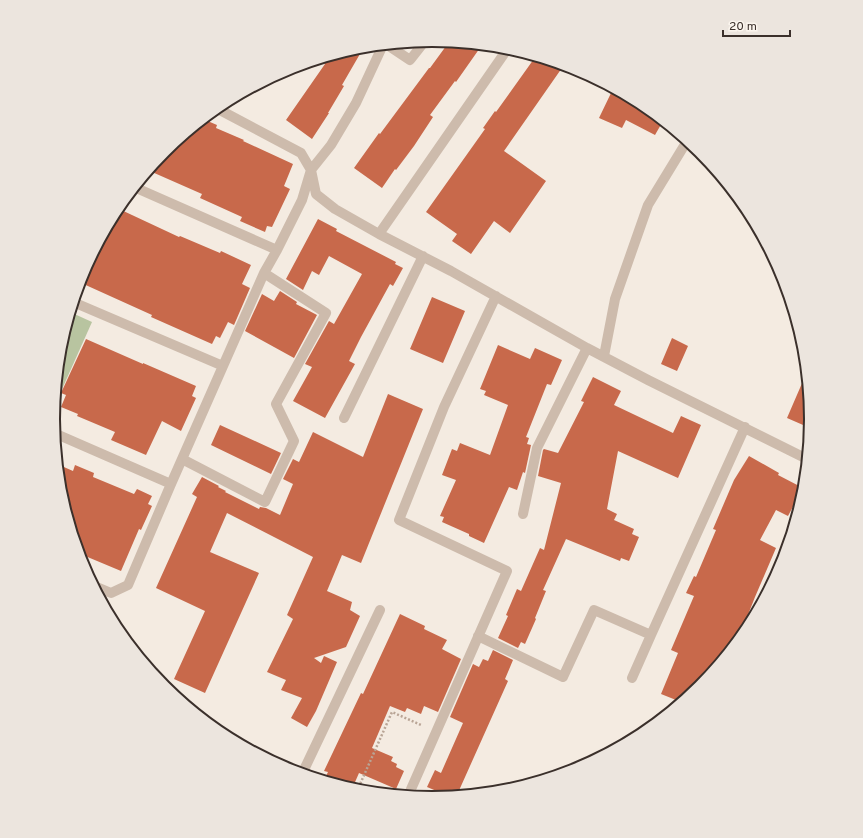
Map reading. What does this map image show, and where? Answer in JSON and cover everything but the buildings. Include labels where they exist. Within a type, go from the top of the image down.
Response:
[{"type":"street","points":[[394,49],[410,60],[420,47]]},
{"type":"street","points":[[100,589],[111,593],[128,585],[264,273],[302,200],[311,170],[331,145],[356,103],[380,50]]},
{"type":"street","points":[[379,234],[504,54]]},
{"type":"street","points":[[223,112],[301,154],[311,170],[316,194],[335,209],[496,296],[587,348],[801,456]]},
{"type":"street","points":[[604,356],[615,299],[648,205],[684,146]]},
{"type":"street","points":[[139,189],[277,250]]},
{"type":"street","points":[[344,418],[423,256]]},
{"type":"street","points":[[182,459],[265,502],[294,441],[276,404],[326,312],[264,273]]},
{"type":"street","points":[[411,790],[507,571],[399,520],[444,407],[496,296]]},
{"type":"street","points":[[78,304],[223,366]]},
{"type":"street","points":[[523,514],[537,448],[587,348]]},
{"type":"street","points":[[632,678],[745,427]]},
{"type":"street","points":[[60,436],[171,484]]},
{"type":"street","points":[[305,768],[380,610]]},
{"type":"street","points":[[478,636],[563,677],[594,610],[651,635]]},
{"type":"path","points":[[360,784],[392,712],[436,732]]},
{"type":"green space","points":[[75,314],[92,322],[60,393],[67,346]]}]
